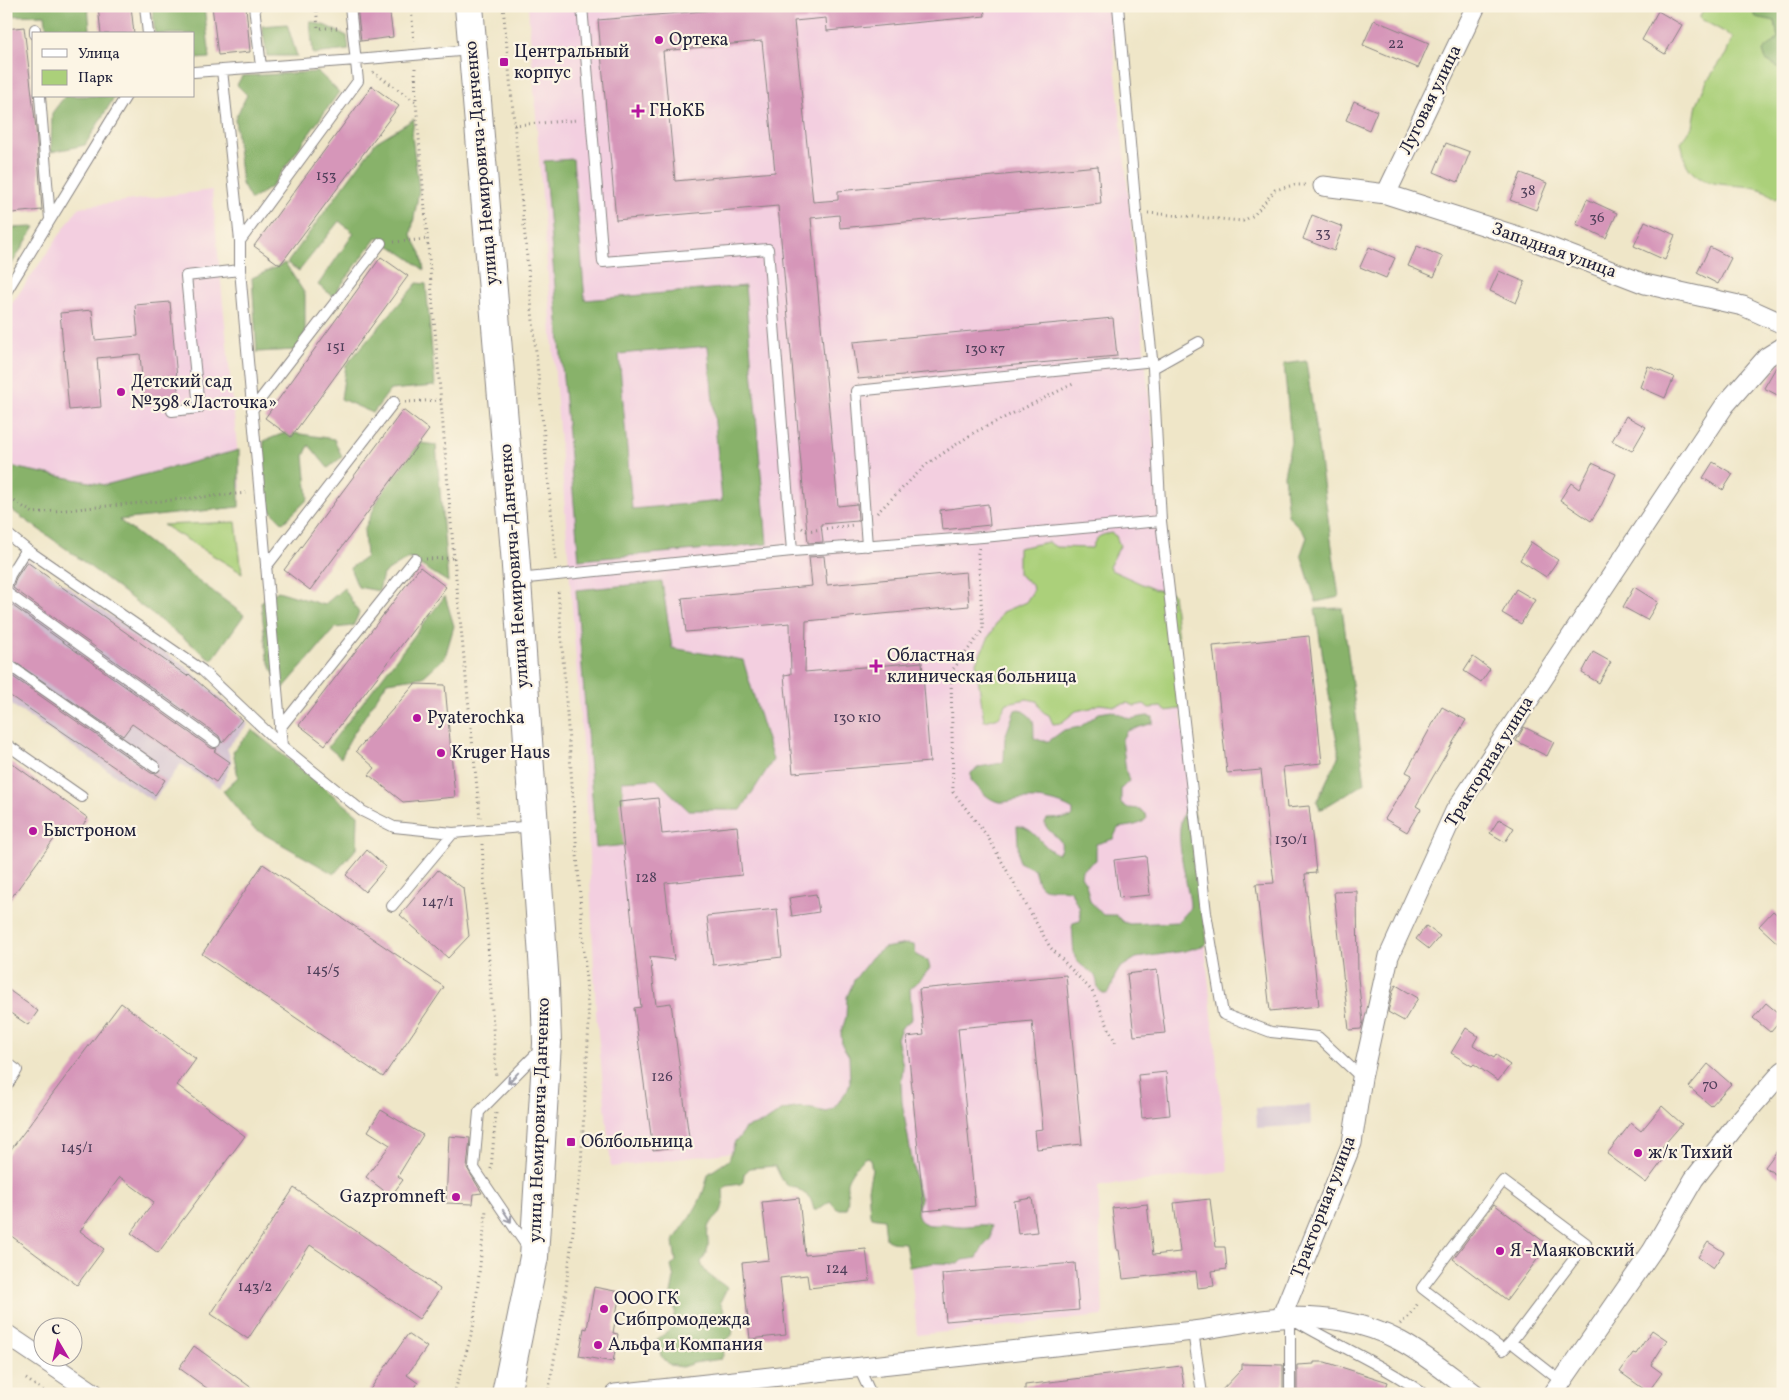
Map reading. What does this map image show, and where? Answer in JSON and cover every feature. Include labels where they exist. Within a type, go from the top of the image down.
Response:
[{"type":"main road","name":"улица Немировича-Данченко","points":[[469,6],[517,579],[546,986],[547,1043],[534,1256],[506,1394]]},
{"type":"street","name":"Луговая улица","points":[[1386,194],[1476,6]]},
{"type":"street","name":"Западная улица","points":[[1323,186],[1386,194],[1536,242],[1646,284],[1743,306],[1778,320],[1783,324]]},
{"type":"street","name":"Тракторная улица","points":[[1286,1318],[1352,1143],[1362,1078],[1388,956],[1456,811],[1726,405],[1767,357],[1783,347]]},
{"type":"street","points":[[1558,1388],[1652,1251],[1694,1179],[1740,1120],[1783,1071]]},
{"type":"street","points":[[615,1394],[1194,1331],[1286,1318],[1314,1318],[1342,1322],[1373,1330],[1400,1341],[1475,1394]]},
{"type":"street","points":[[6,1334],[94,1394]]},
{"type":"lane","points":[[145,6],[148,32]]},
{"type":"lane","points":[[254,6],[260,67]]},
{"type":"lane","points":[[240,241],[358,81],[350,6]]},
{"type":"lane","points":[[582,6],[603,262],[768,249],[792,551]]},
{"type":"lane","points":[[1118,6],[1161,521],[1206,913],[1223,1014],[1271,1032],[1318,1036],[1362,1078]]},
{"type":"lane","points":[[195,72],[473,49]]},
{"type":"lane","points":[[222,70],[240,241],[240,270],[282,746]]},
{"type":"lane","points":[[40,98],[50,219]]},
{"type":"lane","points":[[6,292],[125,98]]},
{"type":"lane","points":[[252,410],[381,243]]},
{"type":"lane","points":[[172,411],[199,408],[186,276],[240,270]]},
{"type":"lane","points":[[867,546],[856,391],[1149,365],[1199,342]]},
{"type":"lane","points":[[266,567],[394,402]]},
{"type":"lane","points":[[517,579],[792,551],[983,537],[1161,521]]},
{"type":"lane","points":[[6,533],[26,549],[202,670],[282,746],[362,811],[394,827],[453,833],[535,826]]},
{"type":"lane","points":[[6,586],[10,575],[26,549]]},
{"type":"lane","points":[[280,728],[415,559]]},
{"type":"lane","points":[[6,592],[215,742]]},
{"type":"lane","points":[[6,663],[155,767]]},
{"type":"lane","points":[[6,744],[82,797]]},
{"type":"lane","points":[[392,906],[453,833]]},
{"type":"lane","points":[[534,1256],[474,1168],[479,1112],[547,1043]]},
{"type":"lane","points":[[6,1062],[17,1070],[6,1087]]},
{"type":"lane","points":[[1503,1181],[1586,1243],[1511,1342],[1503,1350],[1422,1288],[1503,1181]]},
{"type":"lane","points":[[1286,1318],[1290,1394]]},
{"type":"lane","points":[[1286,1318],[1400,1376],[1424,1394]]},
{"type":"lane","points":[[1194,1331],[1202,1394]]},
{"type":"lane","points":[[1511,1342],[1558,1388]]},
{"type":"lane","points":[[859,1368],[872,1394]]},
{"type":"path","points":[[316,6],[318,28],[352,28]]},
{"type":"path","points":[[503,6],[558,575],[574,833],[589,1022],[581,1166],[564,1304],[548,1394]]},
{"type":"path","points":[[356,60],[416,102],[454,558],[482,831],[497,1093],[489,1190],[473,1329],[454,1394]]},
{"type":"path","points":[[514,125],[591,119]]},
{"type":"path","points":[[1136,212],[1243,221],[1254,215],[1275,190],[1294,185]]},
{"type":"path","points":[[381,243],[428,239]]},
{"type":"path","points":[[789,521],[807,531],[866,523],[927,464],[975,432],[1081,380]]},
{"type":"path","points":[[394,402],[442,400]]},
{"type":"path","points":[[6,496],[32,513],[260,492]]},
{"type":"path","points":[[983,537],[978,553],[983,630],[951,672],[953,792],[988,837],[1050,947],[1092,991],[1117,1046]]},
{"type":"path","points":[[415,559],[454,558]]},
{"type":"path","points":[[1408,1317],[1419,1302]]},
{"type":"path","points":[[26,1379],[48,1394]]},
{"type":"shaded area","name":"Областная клиническая больница","points":[[528,6],[1109,6],[1228,1172],[1098,1186],[1103,1316],[917,1335],[898,1132],[611,1167],[596,1013],[587,811]]},
{"type":"shaded area","name":"Детский сад №398 «Ласточка»","points":[[212,190],[241,488],[42,506],[12,476],[8,309],[79,207]]},
{"type":"shaded area","points":[[25,558],[184,665],[248,724],[227,748],[232,762],[220,788],[181,764],[153,801],[6,701],[6,584]]},
{"type":"shaded area","points":[[1310,1105],[1311,1125],[1257,1128],[1256,1108]]},
{"type":"green space","points":[[6,6],[88,6],[90,30],[47,32],[45,15],[6,16]]},
{"type":"green space","points":[[152,6],[204,6],[210,58],[195,59],[195,32],[155,32]]},
{"type":"green space","points":[[1706,6],[1757,6],[1754,13],[1775,21],[1778,39],[1763,51],[1766,60],[1783,70],[1783,195],[1776,199],[1763,190],[1753,187],[1722,184],[1702,179],[1686,163],[1681,142],[1693,127],[1697,104],[1707,81],[1726,54],[1733,37],[1699,18]]},
{"type":"green space","points":[[1757,6],[1783,6],[1783,70],[1766,60],[1763,51],[1778,38],[1775,21],[1756,17],[1754,13]]},
{"type":"green space","points":[[310,21],[347,36],[349,50],[313,54]]},
{"type":"green space","points":[[287,24],[297,56],[267,56],[262,26]]},
{"type":"green space","points":[[318,72],[339,92],[271,187],[251,200],[242,184],[235,119],[247,95],[237,85],[242,76]]},
{"type":"green space","points":[[63,98],[114,98],[85,145],[51,152],[52,113]]},
{"type":"green space","points":[[414,119],[412,136],[419,190],[411,235],[421,253],[424,270],[377,237],[333,296],[318,285],[354,233],[339,221],[299,271],[287,263],[376,142]]},
{"type":"green space","points":[[573,159],[585,300],[745,286],[767,544],[579,560],[544,161]],"holes":[[[708,346],[722,501],[632,509],[619,354]]]},
{"type":"green space","points":[[35,227],[6,273],[6,228]]},
{"type":"green space","points":[[285,263],[305,294],[305,338],[295,350],[257,352],[252,278]]},
{"type":"green space","points":[[417,283],[426,284],[435,386],[390,390],[373,413],[341,399],[346,365]]},
{"type":"green space","points":[[6,315],[12,467],[105,485],[239,450],[239,507],[119,520],[244,615],[212,660],[72,553],[6,506]]},
{"type":"green space","points":[[1306,361],[1339,597],[1316,602],[1301,554],[1307,537],[1288,515],[1284,475],[1291,441],[1284,364]]},
{"type":"green space","points":[[287,432],[334,439],[342,457],[328,468],[309,445],[304,456],[308,499],[283,523],[268,508],[263,465],[264,441]]},
{"type":"green space","points":[[421,443],[436,445],[448,582],[409,558],[383,574],[379,591],[358,587],[350,568],[366,557],[364,530],[389,477]]},
{"type":"green space","points":[[236,522],[242,573],[163,525]]},
{"type":"green space","points":[[1111,533],[1116,536],[1120,546],[1109,567],[1111,570],[1153,589],[1173,593],[1185,708],[1166,711],[1161,707],[1149,708],[1144,704],[1135,706],[1127,703],[1115,706],[1099,704],[1076,711],[1061,723],[1053,724],[1049,715],[1042,711],[1037,701],[1027,699],[1007,703],[999,717],[984,721],[976,662],[1002,612],[1026,602],[1033,591],[1032,585],[1018,574],[1018,548],[1048,542],[1056,547],[1092,548],[1098,537]]},
{"type":"green space","points":[[662,582],[672,648],[743,660],[773,760],[741,810],[688,810],[656,779],[622,781],[626,845],[596,848],[576,590]]},
{"type":"green space","points":[[344,588],[359,613],[353,626],[335,628],[281,691],[267,657],[261,602],[278,591],[324,605]]},
{"type":"green space","points":[[445,596],[454,626],[445,657],[423,677],[387,682],[350,739],[341,758],[328,747]]},
{"type":"green space","points":[[1342,608],[1365,783],[1320,810],[1317,801],[1339,755],[1315,609]]},
{"type":"green space","points":[[1019,709],[1029,715],[1033,721],[1034,738],[1042,741],[1049,741],[1064,730],[1080,727],[1099,713],[1112,711],[1130,719],[1147,716],[1153,717],[1153,723],[1127,731],[1122,739],[1129,781],[1121,789],[1121,803],[1128,808],[1140,809],[1147,818],[1138,824],[1118,828],[1113,839],[1096,844],[1096,860],[1082,870],[1081,876],[1086,884],[1090,901],[1103,915],[1116,915],[1123,922],[1130,924],[1178,922],[1190,906],[1180,848],[1180,828],[1185,809],[1193,806],[1207,943],[1205,945],[1185,951],[1136,958],[1120,968],[1107,994],[1099,990],[1095,976],[1079,963],[1074,955],[1072,926],[1073,923],[1080,921],[1081,918],[1079,906],[1071,891],[1046,889],[1039,884],[1034,869],[1019,862],[1017,826],[1029,830],[1047,847],[1058,854],[1061,844],[1046,827],[1045,822],[1047,819],[1071,818],[1073,810],[1055,802],[1036,799],[995,801],[971,780],[971,773],[979,767],[1002,763],[1004,760],[1005,737],[1015,710]]},
{"type":"green space","points":[[252,730],[358,815],[357,848],[334,874],[253,828],[223,791],[238,777],[233,751]]},
{"type":"green space","points":[[907,944],[914,945],[916,955],[928,961],[930,968],[910,989],[912,1019],[902,1027],[897,1038],[903,1066],[902,1102],[916,1184],[921,1200],[917,1214],[921,1221],[930,1225],[991,1226],[991,1238],[977,1258],[963,1260],[959,1264],[934,1263],[909,1267],[905,1243],[888,1241],[886,1239],[884,1219],[871,1217],[868,1188],[872,1169],[870,1159],[867,1157],[864,1158],[848,1179],[846,1209],[837,1209],[830,1201],[814,1210],[810,1198],[797,1188],[785,1184],[775,1166],[750,1168],[744,1174],[743,1182],[727,1186],[723,1190],[722,1207],[718,1216],[709,1226],[708,1248],[701,1262],[708,1274],[727,1288],[720,1302],[731,1324],[732,1335],[725,1343],[721,1359],[694,1363],[682,1367],[670,1365],[661,1356],[656,1340],[670,1330],[675,1311],[671,1294],[674,1278],[671,1266],[676,1261],[673,1242],[699,1203],[708,1174],[729,1160],[735,1141],[740,1137],[745,1128],[765,1122],[783,1110],[802,1107],[827,1112],[833,1109],[848,1089],[850,1083],[849,1056],[842,1045],[841,1033],[846,1017],[847,997],[854,980],[872,957],[884,948]]},
{"type":"building","points":[[98,6],[131,6],[134,32],[101,32]]},
{"type":"building","points":[[212,6],[246,6],[250,52],[218,55]]},
{"type":"building","points":[[357,6],[389,6],[393,37],[361,41]]},
{"type":"building","points":[[760,6],[984,6],[985,16],[827,31],[826,18],[794,21],[813,202],[838,200],[838,191],[1098,166],[1101,204],[840,228],[839,215],[811,218],[838,506],[857,504],[858,521],[821,524],[823,542],[808,543],[778,206],[616,220],[598,20]],"holes":[[[762,41],[775,172],[675,181],[663,51]]]},
{"type":"building","points":[[1658,11],[1682,25],[1665,54],[1642,40]]},
{"type":"building","points":[[1374,20],[1429,43],[1418,68],[1363,45]]},
{"type":"building","points":[[24,27],[36,129],[42,210],[12,213],[6,161],[6,29]]},
{"type":"building","points":[[372,86],[399,106],[280,265],[254,246]]},
{"type":"building","points":[[1354,101],[1377,111],[1369,130],[1346,120]]},
{"type":"building","points":[[1446,143],[1470,152],[1458,182],[1434,172]]},
{"type":"building","points":[[1521,173],[1547,183],[1536,210],[1510,200]]},
{"type":"building","points":[[1587,199],[1617,213],[1606,238],[1576,224]]},
{"type":"building","points":[[1312,215],[1343,227],[1334,251],[1303,239]]},
{"type":"building","points":[[1645,221],[1675,235],[1665,260],[1634,246]]},
{"type":"building","points":[[1417,246],[1443,257],[1434,277],[1408,266]]},
{"type":"building","points":[[1369,247],[1395,258],[1386,278],[1360,267]]},
{"type":"building","points":[[1710,247],[1731,258],[1718,284],[1697,273]]},
{"type":"building","points":[[381,257],[408,276],[291,437],[265,418]]},
{"type":"building","points":[[1499,271],[1525,282],[1516,303],[1490,291]]},
{"type":"building","points":[[170,302],[179,400],[144,403],[140,354],[97,358],[101,407],[69,410],[60,313],[92,310],[95,340],[138,336],[135,305]]},
{"type":"building","points":[[1113,318],[1117,356],[858,379],[853,342]]},
{"type":"building","points":[[1783,360],[1783,398],[1764,388],[1778,364]]},
{"type":"building","points":[[1648,366],[1674,377],[1665,398],[1640,387]]},
{"type":"building","points":[[403,410],[429,430],[310,590],[284,570]]},
{"type":"building","points":[[1626,416],[1646,427],[1632,451],[1612,441]]},
{"type":"building","points":[[1713,462],[1733,474],[1723,490],[1703,478]]},
{"type":"building","points":[[1592,463],[1616,474],[1602,504],[1591,521],[1560,500],[1571,483],[1579,489]]},
{"type":"building","points":[[988,504],[990,525],[942,530],[940,510]]},
{"type":"building","points":[[1531,542],[1558,560],[1546,577],[1520,560]]},
{"type":"building","points":[[824,556],[827,585],[966,572],[969,606],[806,621],[805,672],[922,662],[930,762],[793,773],[784,675],[791,674],[790,623],[686,632],[682,598],[812,586],[809,557]]},
{"type":"building","points":[[27,562],[187,676],[189,674],[242,720],[222,743],[219,736],[13,588],[16,578]]},
{"type":"building","points":[[420,567],[446,587],[325,745],[299,725]]},
{"type":"building","points":[[1634,587],[1658,602],[1647,620],[1623,607]]},
{"type":"building","points":[[1516,589],[1535,600],[1521,624],[1502,613]]},
{"type":"building","points":[[6,601],[211,748],[217,749],[214,751],[230,762],[216,782],[132,724],[123,736],[6,656]]},
{"type":"building","points":[[1309,636],[1322,763],[1283,767],[1287,808],[1309,806],[1316,873],[1305,874],[1319,1006],[1270,1011],[1256,884],[1274,883],[1261,770],[1227,773],[1213,646]]},
{"type":"building","points":[[1593,652],[1611,662],[1599,683],[1582,673]]},
{"type":"building","points":[[1473,657],[1490,669],[1481,682],[1464,671]]},
{"type":"building","points":[[6,672],[151,773],[165,780],[155,795],[6,693]]},
{"type":"building","name":"Pyaterochka","points":[[415,684],[445,685],[455,797],[403,802],[369,775],[375,768],[356,751]]},
{"type":"building","points":[[1442,707],[1466,720],[1416,806],[1421,809],[1407,832],[1385,819],[1412,775],[1406,772]]},
{"type":"building","points":[[1524,727],[1554,742],[1547,756],[1516,741]]},
{"type":"building","name":"Быстроном","points":[[6,759],[88,818],[75,836],[63,827],[6,905]]},
{"type":"building","points":[[658,798],[662,834],[737,826],[742,875],[665,883],[674,960],[650,957],[656,1005],[671,1003],[690,1145],[653,1150],[634,1008],[641,1007],[619,802]]},
{"type":"building","points":[[1499,819],[1514,828],[1505,842],[1490,833]]},
{"type":"building","points":[[367,850],[386,867],[365,892],[346,875]]},
{"type":"building","points":[[1146,856],[1150,895],[1119,898],[1114,860]]},
{"type":"building","points":[[263,864],[444,987],[383,1077],[202,954]]},
{"type":"building","points":[[438,870],[463,888],[469,936],[448,958],[400,915]]},
{"type":"building","points":[[1357,891],[1358,978],[1363,1022],[1361,1029],[1349,1030],[1334,892]]},
{"type":"building","points":[[816,894],[819,912],[792,916],[789,898]]},
{"type":"building","points":[[777,909],[782,957],[713,965],[707,916]]},
{"type":"building","points":[[1773,911],[1783,920],[1783,948],[1759,926]]},
{"type":"building","points":[[1426,926],[1440,936],[1429,949],[1416,939]]},
{"type":"building","points":[[1157,970],[1165,1033],[1134,1036],[1127,974]]},
{"type":"building","points":[[1066,975],[1082,1144],[1037,1149],[1035,1130],[1043,1129],[1032,1021],[958,1028],[975,1206],[924,1211],[907,1037],[924,1035],[919,989]]},
{"type":"building","points":[[1396,985],[1418,998],[1404,1021],[1388,1012]]},
{"type":"building","points":[[6,988],[38,1011],[28,1025],[6,1010]]},
{"type":"building","points":[[121,1003],[196,1059],[177,1085],[245,1136],[158,1253],[131,1233],[154,1202],[120,1177],[80,1231],[104,1249],[77,1285],[6,1232],[6,1156]]},
{"type":"building","points":[[1766,1003],[1783,1017],[1770,1032],[1753,1018]]},
{"type":"building","points":[[1466,1028],[1478,1036],[1473,1045],[1494,1058],[1496,1055],[1510,1065],[1498,1081],[1474,1064],[1472,1066],[1451,1053]]},
{"type":"building","points":[[1708,1064],[1731,1084],[1711,1106],[1689,1087]]},
{"type":"building","points":[[1166,1072],[1170,1115],[1142,1118],[1138,1075]]},
{"type":"building","name":"ж/к Тихий","points":[[1662,1106],[1682,1124],[1662,1147],[1669,1152],[1646,1183],[1607,1154],[1631,1123],[1641,1131]]},
{"type":"building","points":[[381,1110],[423,1135],[398,1176],[403,1180],[391,1196],[366,1177],[390,1145],[368,1131]]},
{"type":"building","points":[[449,1136],[470,1138],[467,1168],[482,1193],[474,1194],[473,1204],[446,1203]]},
{"type":"building","points":[[1783,1143],[1783,1180],[1765,1167]]},
{"type":"building","points":[[294,1188],[440,1289],[419,1319],[310,1245],[248,1339],[211,1314]]},
{"type":"building","points":[[799,1198],[805,1255],[866,1249],[870,1281],[809,1288],[807,1275],[780,1278],[786,1335],[750,1339],[742,1263],[769,1260],[762,1202]]},
{"type":"building","points":[[1032,1198],[1037,1232],[1018,1234],[1014,1201]]},
{"type":"building","points":[[1210,1199],[1216,1247],[1225,1247],[1227,1269],[1212,1271],[1214,1286],[1198,1288],[1196,1271],[1123,1279],[1112,1208],[1147,1204],[1153,1255],[1180,1252],[1174,1203]]},
{"type":"building","name":"Я -Маяковский","points":[[1494,1204],[1548,1245],[1507,1300],[1453,1259]]},
{"type":"building","points":[[1708,1242],[1724,1252],[1713,1268],[1698,1257]]},
{"type":"building","points":[[1075,1263],[1079,1310],[946,1321],[942,1274]]},
{"type":"building","points":[[594,1287],[620,1292],[613,1333],[618,1334],[613,1362],[579,1356],[584,1328],[587,1329]]},
{"type":"building","points":[[1652,1330],[1667,1340],[1651,1365],[1662,1373],[1648,1392],[1620,1372],[1633,1353],[1636,1354]]},
{"type":"building","points":[[408,1334],[427,1347],[407,1375],[418,1383],[411,1394],[367,1394]]},
{"type":"building","points":[[194,1346],[260,1394],[215,1394],[179,1368]]},
{"type":"building","points":[[1314,1362],[1325,1362],[1388,1382],[1384,1394],[1305,1394],[1305,1391],[1297,1391],[1297,1365],[1314,1364]]},
{"type":"building","points":[[1242,1364],[1283,1365],[1283,1391],[1275,1391],[1275,1394],[1218,1394],[1242,1369]]},
{"type":"building","points":[[1181,1366],[1185,1394],[1025,1394],[1025,1385]]},
{"type":"place","name":"Ортека","points":[[659,40]]},
{"type":"place","name":"Центральный корпус","points":[[504,62]]},
{"type":"place","name":"ГНоКБ","points":[[638,111]]},
{"type":"place","name":"Детский сад №398 «Ласточка»","points":[[121,392]]},
{"type":"place","name":"Областная клиническая больница","points":[[876,666]]},
{"type":"place","name":"Pyaterochka","points":[[417,718]]},
{"type":"place","name":"Kruger Haus","points":[[441,753]]},
{"type":"place","name":"Быстроном","points":[[33,831]]},
{"type":"place","name":"Облбольница","points":[[571,1142]]},
{"type":"place","name":"ж/к Тихий","points":[[1638,1153]]},
{"type":"place","name":"Gazpromneft","points":[[456,1197]]},
{"type":"place","name":"Я -Маяковский","points":[[1500,1251]]},
{"type":"place","name":"ООО ГК Сибпромодежда","points":[[604,1309]]},
{"type":"place","name":"Альфа и Компания","points":[[598,1345]]}]
